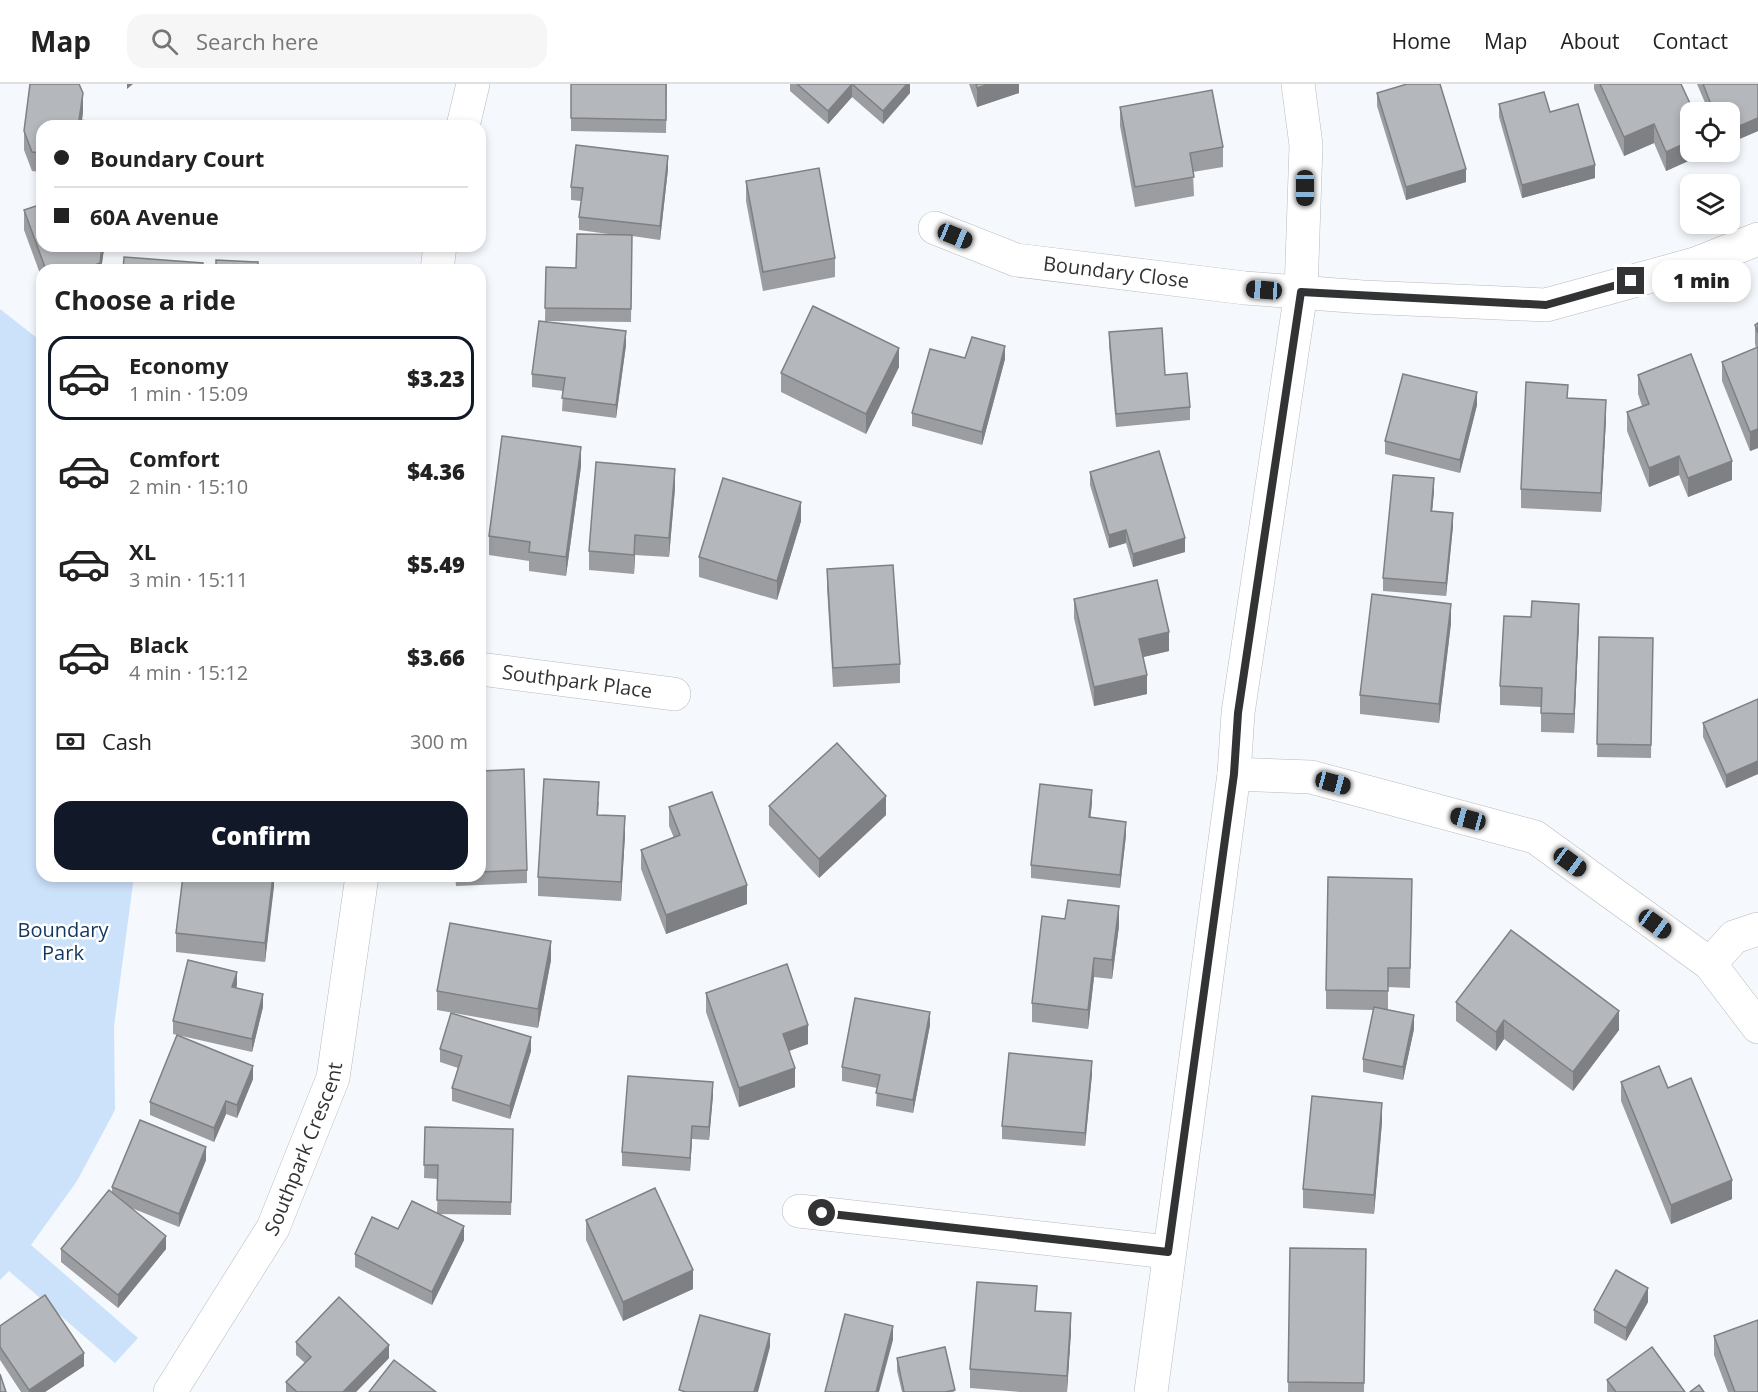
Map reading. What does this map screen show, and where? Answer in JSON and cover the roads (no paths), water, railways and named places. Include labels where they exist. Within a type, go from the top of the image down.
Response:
[{"type":"street","points":[[464,120],[473,84]]},
{"type":"street","points":[[1151,1392],[1234,774],[1238,713],[1301,292],[1306,145],[1298,84]]},
{"type":"street","name":"Boundary Close","points":[[935,228],[1016,260],[1245,288],[1546,305],[1695,264],[1758,239]]},
{"type":"street","name":"Southpark Place","points":[[486,670],[674,694]]},
{"type":"street","points":[[1234,774],[1311,777],[1536,837],[1710,964],[1758,1027]]},
{"type":"street","name":"Southpark Crescent","points":[[170,1392],[273,1228],[333,1078],[361,882]]},
{"type":"street","points":[[1710,964],[1734,938],[1758,928]]},
{"type":"street","points":[[799,1211],[1168,1252]]},
{"type":"park label","name":"Boundary Park","points":[[63,942]]}]
